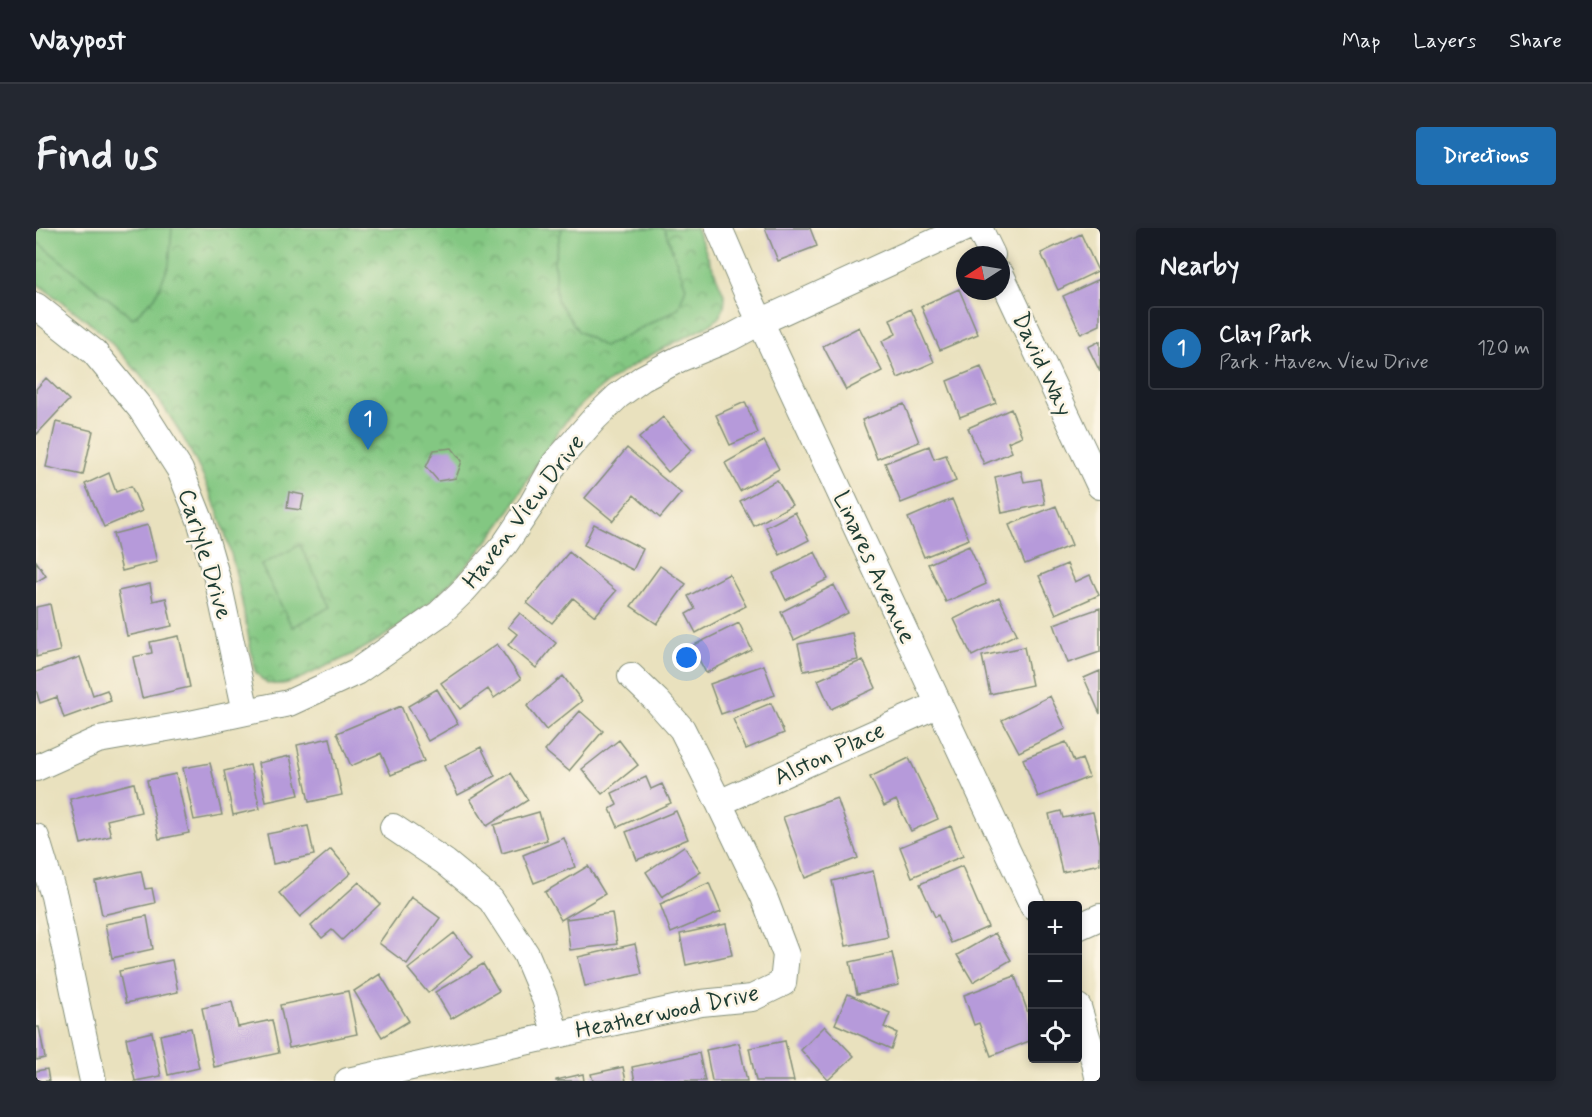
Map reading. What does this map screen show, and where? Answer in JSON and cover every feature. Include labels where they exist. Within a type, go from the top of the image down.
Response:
[{"type":"street","name":"Linares Avenue","points":[[719,228],[760,322],[1031,901]]},
{"type":"street","name":"Haven View Drive","points":[[36,768],[98,740],[289,703],[356,672],[439,614],[464,590],[505,544],[532,504],[555,463],[618,396],[643,378],[679,359],[730,338],[965,228]]},
{"type":"street","points":[[979,228],[988,246]]},
{"type":"street","name":"David Way","points":[[1010,294],[1100,486]]},
{"type":"street","name":"Carlyle Drive","points":[[36,306],[94,352],[141,409],[180,470],[200,520],[218,582],[246,712]]},
{"type":"street","name":"Heatherwood Drive","points":[[348,1081],[701,1003],[752,998],[783,983],[786,955],[764,897],[719,803],[682,729],[631,676]]},
{"type":"street","name":"Alston Place","points":[[719,803],[939,704]]},
{"type":"street","points":[[393,827],[445,862],[490,900],[526,954],[545,999],[556,1035]]},
{"type":"street","points":[[36,837],[54,896],[93,1081]]},
{"type":"street","points":[[1082,925],[1100,917]]},
{"type":"street","points":[[1078,1009],[1099,1081]]},
{"type":"green space","points":[[36,228],[696,228],[725,297],[725,303],[720,316],[713,322],[633,365],[601,388],[571,415],[560,428],[508,514],[488,541],[456,577],[420,610],[382,638],[351,655],[293,681],[271,684],[263,680],[255,671],[230,550],[203,476],[174,423],[139,374],[98,330],[36,283]]},
{"type":"green space","points":[[36,228],[172,228],[169,265],[155,297],[133,318],[36,241]]},
{"type":"green space","points":[[562,228],[664,228],[686,287],[679,307],[604,347],[578,331],[557,300],[554,261]]},
{"type":"green space","points":[[300,545],[331,607],[292,627],[261,565]]},
{"type":"building","points":[[765,228],[810,228],[817,246],[778,261]]},
{"type":"building","points":[[1081,234],[1098,271],[1058,290],[1041,253]]},
{"type":"building","points":[[1100,279],[1100,325],[1081,334],[1063,296]]},
{"type":"building","points":[[956,290],[956,300],[964,300],[978,334],[940,350],[921,306]]},
{"type":"building","points":[[911,309],[934,362],[898,378],[882,341],[896,334],[890,319]]},
{"type":"building","points":[[859,327],[882,371],[846,390],[823,346]]},
{"type":"building","points":[[1100,341],[1100,372],[1088,347]]},
{"type":"building","points":[[981,367],[996,403],[960,417],[947,381]]},
{"type":"building","points":[[46,378],[69,400],[36,435],[36,389]]},
{"type":"building","points":[[745,402],[758,433],[730,445],[716,415]]},
{"type":"building","points":[[904,404],[919,442],[877,459],[862,420]]},
{"type":"building","points":[[1011,409],[1022,436],[1008,442],[1012,452],[984,464],[968,428]]},
{"type":"building","points":[[663,417],[692,450],[668,472],[639,438]]},
{"type":"building","points":[[56,422],[93,431],[83,475],[46,467]]},
{"type":"building","points":[[764,441],[779,469],[740,491],[725,463]]},
{"type":"building","points":[[929,446],[934,459],[946,455],[956,481],[901,503],[885,463]]},
{"type":"building","points":[[452,448],[462,461],[456,478],[438,481],[426,467],[434,450]]},
{"type":"building","points":[[627,448],[681,493],[660,518],[634,495],[613,521],[585,498]]},
{"type":"building","points":[[1021,471],[1024,482],[1040,479],[1045,504],[1002,513],[995,477]]},
{"type":"building","points":[[109,473],[116,492],[131,486],[142,511],[104,527],[85,484]]},
{"type":"building","points":[[777,480],[792,505],[754,526],[740,501]]},
{"type":"building","points":[[289,492],[304,495],[301,510],[287,508]]},
{"type":"building","points":[[952,499],[969,539],[924,557],[908,518]]},
{"type":"building","points":[[1056,506],[1072,545],[1025,564],[1009,525]]},
{"type":"building","points":[[795,512],[809,540],[780,555],[766,527]]},
{"type":"building","points":[[594,524],[643,549],[633,570],[584,545]]},
{"type":"building","points":[[148,525],[157,562],[122,571],[113,534]]},
{"type":"building","points":[[969,546],[986,584],[946,602],[928,564]]},
{"type":"building","points":[[569,552],[616,591],[595,616],[573,598],[552,623],[527,603]]},
{"type":"building","points":[[815,552],[828,579],[786,600],[773,573]]},
{"type":"building","points":[[36,561],[46,576],[36,582]]},
{"type":"building","points":[[1067,564],[1075,582],[1090,575],[1099,595],[1056,614],[1039,576]]},
{"type":"building","points":[[660,566],[686,584],[657,624],[631,606]]},
{"type":"building","points":[[729,574],[746,606],[696,633],[686,614],[695,609],[688,596]]},
{"type":"building","points":[[150,584],[153,601],[166,598],[172,626],[127,636],[118,591]]},
{"type":"building","points":[[834,585],[848,613],[794,640],[781,612]]},
{"type":"building","points":[[999,597],[1017,634],[972,656],[954,619]]},
{"type":"building","points":[[50,604],[60,651],[36,657],[36,607]]},
{"type":"building","points":[[1100,608],[1100,652],[1068,663],[1054,624]]},
{"type":"building","points":[[520,613],[556,643],[536,668],[508,645],[517,634],[508,627]]},
{"type":"building","points":[[739,623],[752,650],[706,673],[692,646]]},
{"type":"building","points":[[852,633],[858,660],[804,671],[798,644]]},
{"type":"building","points":[[179,636],[190,687],[142,698],[133,657],[152,653],[150,642]]},
{"type":"building","points":[[497,644],[521,679],[494,698],[488,689],[460,709],[441,683]]},
{"type":"building","points":[[1024,647],[1032,685],[990,694],[982,656]]},
{"type":"building","points":[[80,657],[93,695],[107,690],[111,701],[64,718],[57,697],[40,703],[36,690],[36,672]]},
{"type":"building","points":[[863,660],[876,688],[831,709],[818,680]]},
{"type":"building","points":[[764,665],[775,695],[721,714],[710,684]]},
{"type":"building","points":[[1100,671],[1100,714],[1084,678]]},
{"type":"building","points":[[563,676],[582,701],[546,730],[527,706]]},
{"type":"building","points":[[437,689],[458,724],[428,741],[408,706]]},
{"type":"building","points":[[1050,696],[1066,729],[1019,752],[1002,720]]},
{"type":"building","points":[[771,703],[784,733],[746,749],[733,719]]},
{"type":"building","points":[[401,706],[424,761],[391,775],[381,753],[351,766],[337,733]]},
{"type":"building","points":[[580,711],[603,731],[569,771],[545,751]]},
{"type":"building","points":[[330,738],[342,795],[309,802],[297,745]]},
{"type":"building","points":[[619,740],[638,765],[602,794],[582,769]]},
{"type":"building","points":[[1066,742],[1074,762],[1082,759],[1089,777],[1038,797],[1023,759]]},
{"type":"building","points":[[481,747],[495,776],[458,795],[444,766]]},
{"type":"building","points":[[290,756],[299,795],[266,802],[258,763]]},
{"type":"building","points":[[909,758],[938,819],[911,831],[896,800],[884,806],[870,777]]},
{"type":"building","points":[[210,763],[222,815],[194,820],[183,768]]},
{"type":"building","points":[[250,765],[260,809],[233,815],[224,771]]},
{"type":"building","points":[[511,773],[528,800],[487,826],[470,799]]},
{"type":"building","points":[[176,774],[189,833],[159,839],[147,780]]},
{"type":"building","points":[[646,777],[651,789],[662,784],[671,803],[618,827],[610,809],[617,805],[612,793]]},
{"type":"building","points":[[134,783],[141,812],[107,820],[111,836],[81,844],[70,799]]},
{"type":"building","points":[[837,798],[858,858],[805,878],[783,817]]},
{"type":"building","points":[[676,811],[688,839],[637,860],[626,832]]},
{"type":"building","points":[[1061,811],[1063,818],[1093,812],[1100,844],[1100,864],[1062,872],[1049,814]]},
{"type":"building","points":[[539,812],[547,840],[502,853],[494,825]]},
{"type":"building","points":[[308,826],[314,855],[273,864],[267,834]]},
{"type":"building","points":[[951,826],[963,856],[912,877],[900,847]]},
{"type":"building","points":[[564,838],[575,867],[534,883],[523,855]]},
{"type":"building","points":[[684,846],[701,872],[662,897],[646,872]]},
{"type":"building","points":[[331,849],[351,873],[300,917],[279,893]]},
{"type":"building","points":[[588,866],[605,894],[561,920],[545,892]]},
{"type":"building","points":[[962,866],[988,927],[951,943],[938,915],[935,917],[920,884]]},
{"type":"building","points":[[141,871],[145,889],[152,888],[155,903],[102,915],[95,881]]},
{"type":"building","points":[[873,871],[888,937],[846,946],[832,881]]},
{"type":"building","points":[[359,882],[380,904],[342,940],[332,930],[322,938],[311,926]]},
{"type":"building","points":[[709,883],[721,912],[671,933],[660,904]]},
{"type":"building","points":[[411,897],[440,918],[407,964],[379,943]]},
{"type":"building","points":[[612,913],[617,944],[570,950],[566,919]]},
{"type":"building","points":[[147,916],[153,949],[112,958],[105,924]]},
{"type":"building","points":[[726,924],[732,955],[686,965],[680,934]]},
{"type":"building","points":[[454,933],[473,957],[428,993],[408,969]]},
{"type":"building","points":[[995,933],[1011,960],[973,982],[957,955]]},
{"type":"building","points":[[635,944],[642,974],[585,986],[578,957]]},
{"type":"building","points":[[892,953],[899,985],[857,994],[850,962]]},
{"type":"building","points":[[172,960],[178,992],[126,1003],[119,971]]},
{"type":"building","points":[[483,964],[499,991],[451,1019],[435,992]]},
{"type":"building","points":[[380,974],[409,1021],[382,1037],[354,991]]},
{"type":"building","points":[[1015,976],[1028,1013],[1028,1042],[991,1056],[979,1023],[974,1025],[964,995]]},
{"type":"building","points":[[348,991],[357,1034],[289,1048],[280,1005]]},
{"type":"building","points":[[848,994],[890,1013],[884,1027],[897,1033],[891,1049],[835,1024]]},
{"type":"building","points":[[232,1002],[238,1027],[272,1020],[279,1053],[214,1067],[202,1008]]},
{"type":"building","points":[[825,1026],[854,1056],[828,1080],[801,1050]]},
{"type":"building","points":[[36,1027],[39,1027],[45,1058],[36,1060]]},
{"type":"building","points":[[191,1028],[199,1068],[168,1075],[160,1035]]},
{"type":"building","points":[[152,1032],[161,1076],[135,1081],[126,1038]]},
{"type":"building","points":[[785,1041],[794,1081],[756,1081],[749,1048]]},
{"type":"building","points":[[739,1043],[747,1081],[712,1081],[706,1050]]},
{"type":"building","points":[[699,1053],[705,1081],[635,1081],[632,1067]]},
{"type":"building","points":[[623,1067],[626,1081],[593,1081],[591,1074]]},
{"type":"building","points":[[47,1069],[49,1081],[36,1081],[36,1071]]},
{"type":"building","points":[[583,1074],[584,1081],[556,1081],[556,1080]]},
{"type":"place","name":"Clay Park","points":[[368,450]]}]
